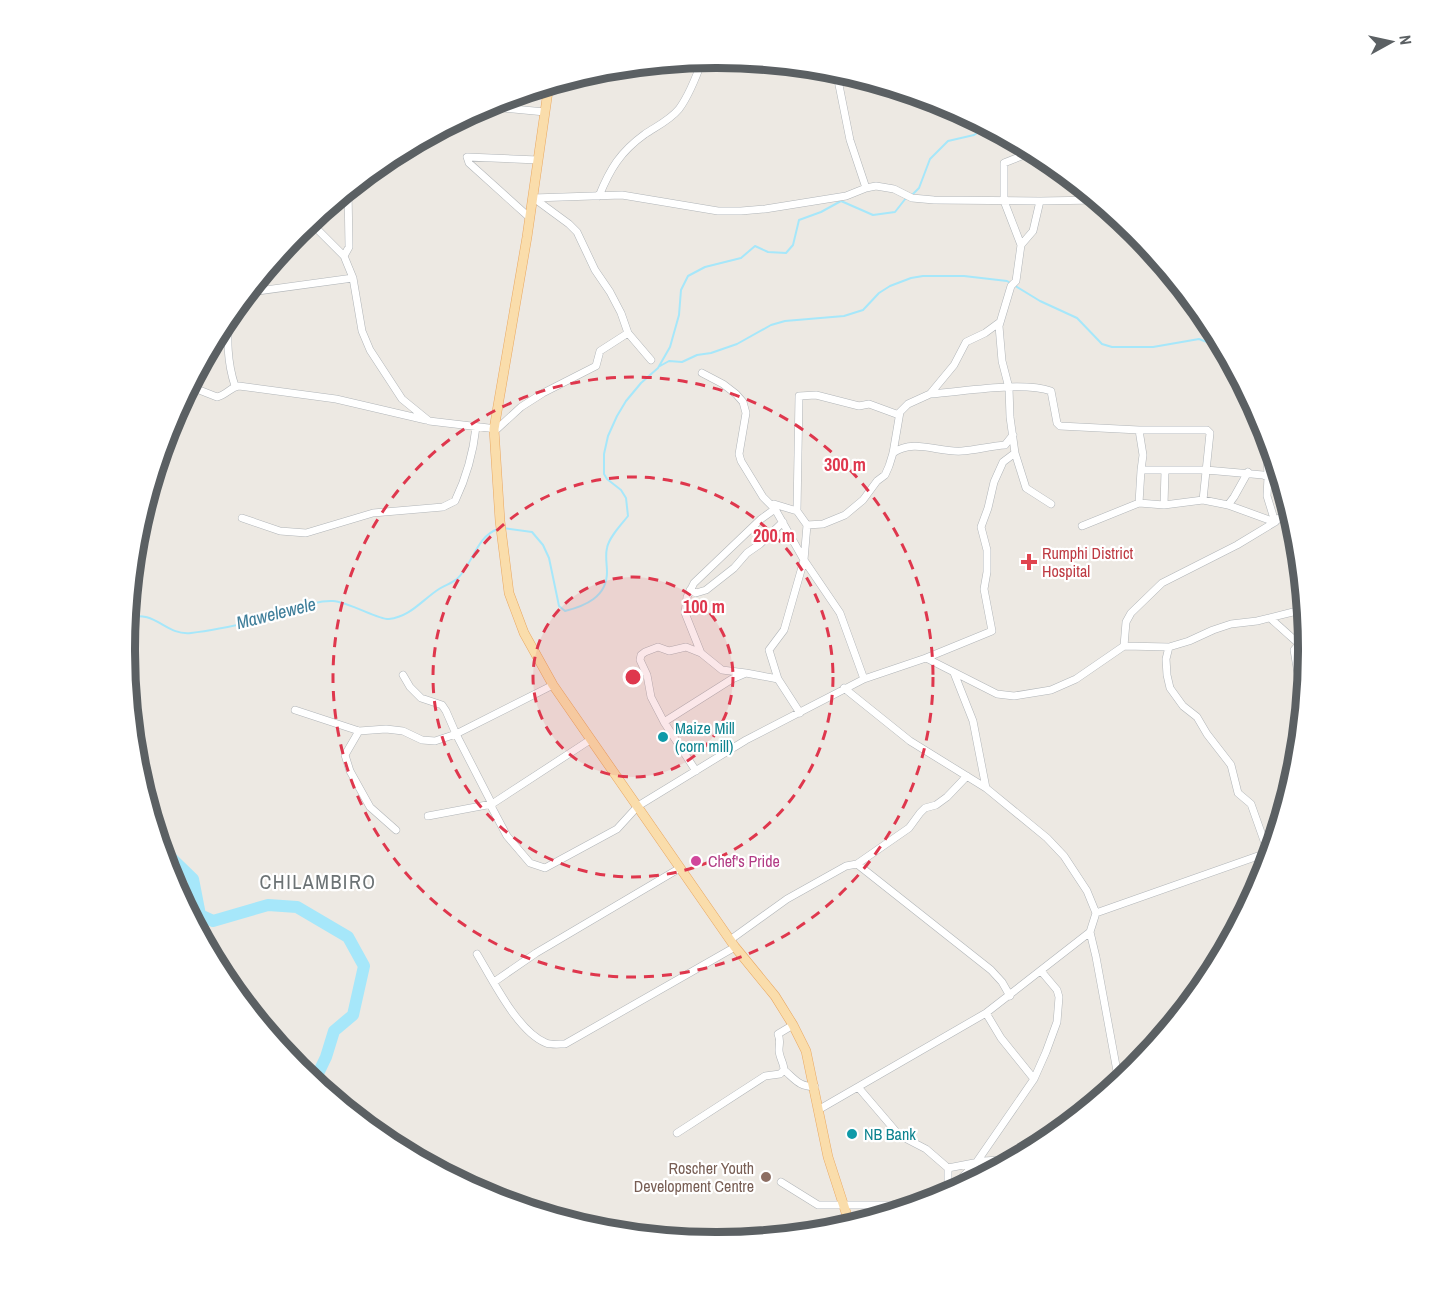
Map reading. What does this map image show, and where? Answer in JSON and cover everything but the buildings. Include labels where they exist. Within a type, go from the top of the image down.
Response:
[{"type":"main road","points":[[548,92],[534,199],[494,429],[501,532],[509,593],[524,633],[553,685],[732,943],[775,996],[793,1025],[806,1051],[828,1157],[847,1216]]},
{"type":"street","points":[[599,196],[611,168],[628,148],[668,120],[679,108],[695,81],[699,68]]},
{"type":"street","points":[[838,81],[850,140],[866,188]]},
{"type":"street","points":[[504,108],[545,112]]},
{"type":"street","points":[[1021,245],[1004,201],[1004,163],[1024,155]]},
{"type":"street","points":[[530,218],[469,163],[467,158],[538,160]]},
{"type":"street","points":[[534,199],[622,195],[718,211],[741,211],[846,196],[876,186],[894,189],[912,198],[1004,201],[1086,200]]},
{"type":"street","points":[[344,256],[349,247],[348,199]]},
{"type":"street","points":[[534,199],[570,224],[577,232],[595,270],[621,313],[628,333],[651,360]]},
{"type":"street","points":[[1040,201],[1033,231],[1021,245],[1013,283],[1000,322],[1000,348],[1009,388],[1015,453],[1026,488],[1051,504]]},
{"type":"street","points":[[316,228],[344,256],[353,278],[362,331],[370,350],[402,399],[429,421]]},
{"type":"street","points":[[258,291],[353,278]]},
{"type":"street","points":[[930,394],[954,365],[966,342],[985,333],[1000,322]]},
{"type":"street","points":[[235,386],[336,399],[429,421],[494,429],[500,427],[521,407],[543,393],[596,366],[600,351],[628,333]]},
{"type":"street","points":[[227,335],[230,370],[235,386]]},
{"type":"street","points":[[702,373],[723,384],[742,402],[746,413],[741,461],[763,497],[775,509],[804,560],[840,613],[864,679]]},
{"type":"street","points":[[197,389],[217,397],[229,393],[235,386]]},
{"type":"street","points":[[807,525],[823,524],[845,515],[863,500],[877,481],[885,475],[893,453],[899,415],[908,404],[930,394],[1009,388],[1044,388],[1051,391],[1057,423],[1060,426],[1139,430],[1207,430],[1210,433],[1203,500]]},
{"type":"street","points":[[800,713],[778,679],[769,650],[784,630],[804,560],[807,525],[797,511],[799,396],[816,395],[859,406],[869,404],[899,415]]},
{"type":"street","points":[[242,518],[280,531],[306,533],[372,513],[443,507],[455,501],[468,475],[476,427]]},
{"type":"street","points":[[1138,503],[1143,455],[1139,430]]},
{"type":"street","points":[[893,453],[901,447],[914,445],[961,451],[1005,445],[1012,435]]},
{"type":"street","points":[[403,675],[410,687],[421,698],[441,705],[446,711],[507,836],[530,863],[545,868],[617,830],[638,806],[746,740],[844,688],[927,658],[992,631],[984,589],[987,550],[981,528],[994,482],[1003,462],[1015,453]]},
{"type":"street","points":[[1267,459],[1267,496],[1275,522]]},
{"type":"street","points":[[1140,470],[1248,472],[1268,477]]},
{"type":"street","points":[[1164,505],[1165,471]]},
{"type":"street","points":[[1228,505],[1248,472]]},
{"type":"street","points":[[1082,526],[1138,503],[1164,505],[1203,500],[1228,505],[1275,522]]},
{"type":"street","points":[[775,509],[774,504],[797,511]]},
{"type":"street","points":[[701,653],[685,613],[690,590],[743,537],[775,509]]},
{"type":"street","points":[[1124,645],[1126,622],[1131,613],[1162,583],[1237,544],[1275,522],[1282,515]]},
{"type":"street","points":[[690,590],[696,593],[706,590],[734,568],[747,553],[783,522]]},
{"type":"street","points":[[927,658],[997,694],[1014,696],[1051,690],[1076,679],[1124,645],[1169,647],[1189,642],[1213,630],[1297,611]]},
{"type":"street","points":[[1270,618],[1298,643]]},
{"type":"street","points":[[1297,671],[1294,650],[1298,645]]},
{"type":"street","points":[[696,771],[664,722],[651,697],[647,675],[640,656],[658,647],[669,651],[686,647],[701,653],[722,670],[778,679]]},
{"type":"street","points":[[1169,647],[1166,659],[1170,687],[1183,706],[1197,717],[1231,765],[1238,793],[1251,804],[1266,842]]},
{"type":"street","points":[[664,722],[732,679],[746,673]]},
{"type":"street","points":[[954,673],[973,721],[986,788]]},
{"type":"street","points":[[295,710],[359,731],[386,729],[403,731],[422,740],[435,741],[456,735],[553,685]]},
{"type":"street","points":[[844,688],[910,741],[986,788],[1047,838],[1064,856],[1087,891],[1096,913],[1090,932],[1117,1071]]},
{"type":"street","points":[[359,731],[345,755],[350,771],[370,807],[396,830]]},
{"type":"street","points":[[428,816],[492,804],[590,740]]},
{"type":"street","points":[[477,954],[520,1021],[534,1035],[547,1043],[565,1044],[732,943],[787,899],[846,866],[857,864],[909,828],[925,808],[936,805],[968,777]]},
{"type":"street","points":[[1096,913],[1261,855]]},
{"type":"street","points":[[857,864],[991,970],[1002,982],[1010,996]]},
{"type":"street","points":[[494,982],[536,954],[680,868]]},
{"type":"street","points":[[818,1110],[986,1013],[1090,932]]},
{"type":"street","points":[[965,1175],[976,1163],[1034,1079],[1056,1022],[1057,990],[1041,971]]},
{"type":"street","points":[[986,1013],[1001,1038],[1034,1079]]},
{"type":"street","points":[[793,1025],[778,1034],[781,1042],[779,1052],[784,1070],[799,1084],[815,1086]]},
{"type":"street","points":[[677,1133],[765,1076],[780,1074],[784,1070]]},
{"type":"street","points":[[858,1087],[899,1135],[926,1149],[948,1168],[948,1183]]},
{"type":"street","points":[[948,1168],[994,1161]]},
{"type":"street","points":[[781,1182],[818,1205],[891,1205]]},
{"type":"waterway","name":"Mawelewele","points":[[911,196],[919,188],[930,159],[948,141],[974,135],[980,131]]},
{"type":"waterway","name":"Mawelewele","points":[[503,528],[532,532],[543,545],[549,558],[559,606],[565,611],[594,599],[606,581],[608,544],[628,516],[626,498],[604,474],[604,454],[608,436],[626,401],[658,368],[670,347],[679,315],[681,290],[688,276],[705,267],[741,258],[755,246],[768,252],[786,253],[793,245],[799,220],[841,201],[873,215],[895,212],[906,198]]},
{"type":"waterway","points":[[660,366],[669,361],[682,362],[697,355],[737,344],[771,325],[785,321],[844,316],[863,310],[879,293],[890,286],[923,276],[964,276],[1007,281],[1040,301],[1077,318],[1102,344],[1112,347],[1153,347],[1199,339],[1213,346]]},
{"type":"waterway","name":"Mawelewele","points":[[136,616],[146,617],[174,631],[191,633],[244,624],[311,604],[333,601],[347,604],[384,619],[396,618],[410,612],[439,589],[458,578],[480,544],[491,532],[498,529]]},
{"type":"waterway","points":[[175,861],[193,879],[200,915],[213,921],[268,905],[297,907],[348,937],[364,966],[353,1015],[334,1031],[318,1073]]},
{"type":"place","name":"Rumphi District Hospital","points":[[1029,562]]},
{"type":"place","name":"Maize Mill (corn mill)","points":[[663,737]]},
{"type":"place","name":"Chef's Pride","points":[[696,861]]},
{"type":"place","name":"NB Bank","points":[[852,1134]]},
{"type":"place","name":"Roscher Youth Development Centre","points":[[766,1177]]},
{"type":"district","name":"CHILAMBIRO","points":[[318,881]]}]
